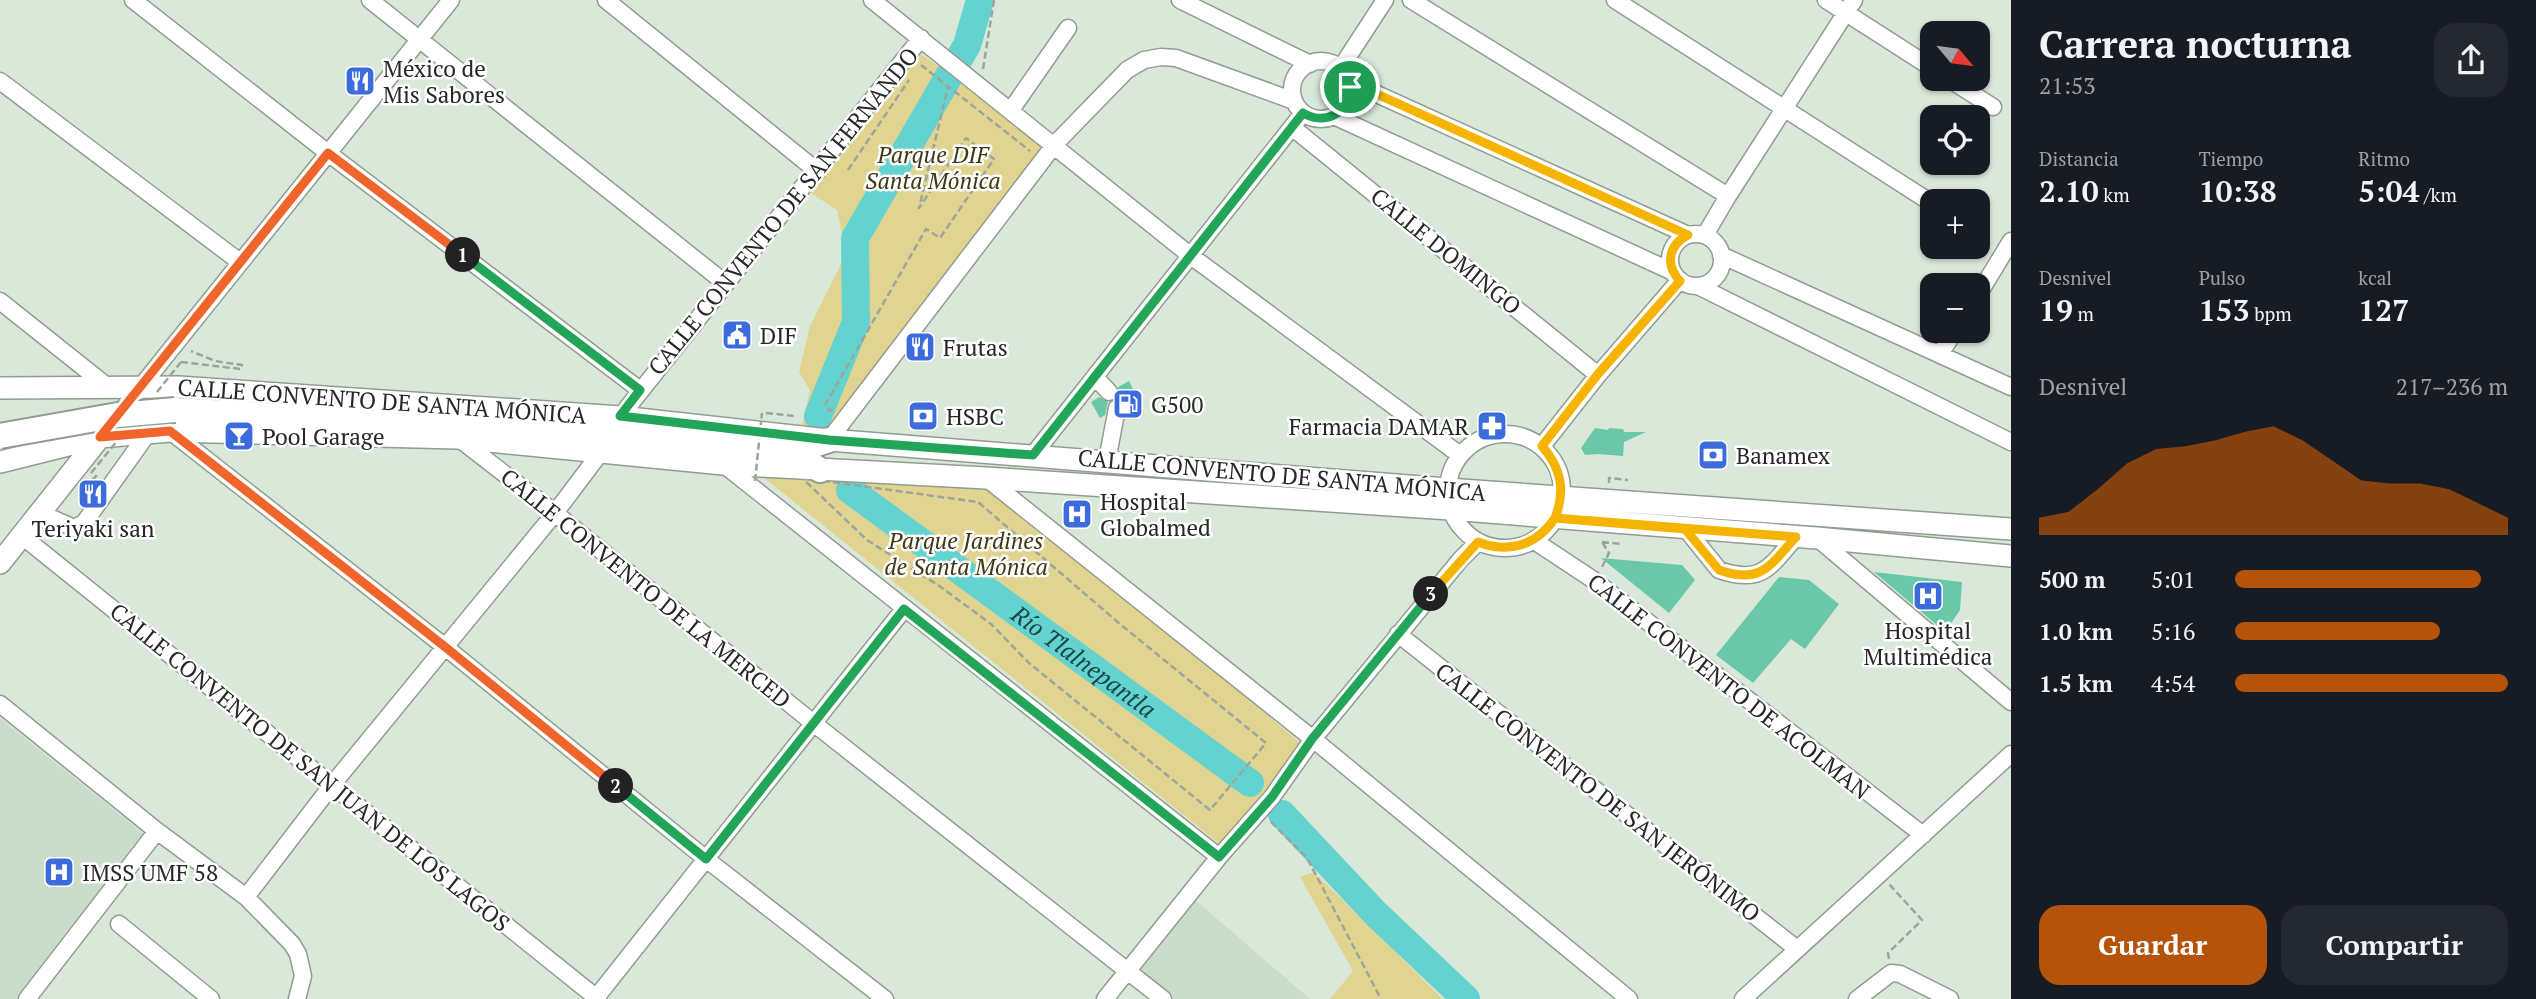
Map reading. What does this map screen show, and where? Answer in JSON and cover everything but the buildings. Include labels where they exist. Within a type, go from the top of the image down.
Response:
[{"type":"highway","points":[[0,436],[118,415],[175,411],[612,435],[792,452],[829,440]]},
{"type":"highway","points":[[792,452],[820,470]]},
{"type":"main road","name":"CALLE CONVENTO DE SANTA MÓNICA","points":[[0,373],[51,387]]},
{"type":"main road","name":"CALLE CONVENTO DE SANTA MÓNICA","points":[[0,388],[178,387],[612,435],[723,464],[1449,499],[1562,497],[2011,529]]},
{"type":"main road","name":"CALLE CONVENTO DE SANTA MÓNICA","points":[[0,461],[100,437],[170,431],[458,438],[612,435],[829,440],[1107,461],[1449,499],[1555,518],[2011,556]]},
{"type":"main road","points":[[0,563],[100,437]]},
{"type":"street","points":[[133,0],[328,153],[640,390]]},
{"type":"street","points":[[370,0],[725,283]]},
{"type":"street","points":[[100,437],[450,0]]},
{"type":"street","points":[[606,0],[817,171]]},
{"type":"street","points":[[872,0],[1055,144],[1191,256],[1460,455]]},
{"type":"street","points":[[1180,0],[1310,64]]},
{"type":"street","points":[[829,440],[1055,144],[1127,70],[1144,60],[1176,58],[1299,107],[1318,119],[1334,116],[1348,100],[1344,75],[1385,0]]},
{"type":"street","points":[[1411,0],[1728,196]]},
{"type":"street","points":[[1615,0],[1920,196]]},
{"type":"street","points":[[1826,0],[1850,7],[1920,59]]},
{"type":"street","points":[[1705,235],[1850,7]]},
{"type":"street","points":[[1011,110],[1068,28]]},
{"type":"street","name":"CALLE CONVENTO DE SAN FERNANDO","points":[[246,897],[332,785],[555,513],[612,435],[640,390],[921,38]]},
{"type":"street","points":[[1033,455],[1293,128],[1299,107],[1292,92],[1295,79],[1302,68],[1310,64],[1324,61],[1344,75],[1688,235],[1705,235],[1716,243],[1722,262],[1717,276],[1698,286]]},
{"type":"street","points":[[0,81],[240,262]]},
{"type":"street","points":[[1968,91],[1993,107]]},
{"type":"street","points":[[1334,116],[1698,286],[2011,442]]},
{"type":"street","name":"CALLE DOMINGO","points":[[1293,128],[1598,374]]},
{"type":"street","points":[[1677,276],[1671,265],[1672,250],[1688,235]]},
{"type":"street","points":[[1990,275],[2011,241]]},
{"type":"street","points":[[1721,254],[2011,387]]},
{"type":"street","points":[[1542,446],[1677,276]]},
{"type":"street","points":[[0,301],[108,387]]},
{"type":"street","points":[[1940,354],[1947,343]]},
{"type":"street","points":[[1095,377],[1109,392]]},
{"type":"street","points":[[1107,461],[1117,408]]},
{"type":"street","points":[[170,431],[444,646],[706,859],[886,999]]},
{"type":"street","points":[[40,513],[74,528],[84,523],[148,433]]},
{"type":"street","points":[[1505,433],[1530,439],[1542,446],[1558,469],[1562,497],[1549,527],[1533,540],[1517,547],[1504,548],[1478,542],[1462,530],[1449,499],[1453,466],[1460,455],[1480,439],[1505,433]]},
{"type":"street","name":"CALLE CONVENTO DE LA MERCED","points":[[458,438],[1163,999]]},
{"type":"street","points":[[723,464],[1219,857]]},
{"type":"street","points":[[986,478],[1312,739],[1629,999]]},
{"type":"street","points":[[1685,529],[1719,570],[1757,575],[1806,537],[2011,702]]},
{"type":"street","name":"CALLE CONVENTO DE SAN JUAN DE LOS LAGOS","points":[[22,536],[597,999]]},
{"type":"street","name":"CALLE CONVENTO DE ACOLMAN","points":[[1533,540],[1595,581],[1923,835]]},
{"type":"street","points":[[1105,999],[1219,857],[1265,805],[1312,739],[1460,560],[1478,542]]},
{"type":"street","points":[[597,999],[904,609]]},
{"type":"street","name":"CALLE CONVENTO DE SAN JERÓNIMO","points":[[1398,634],[1797,949]]},
{"type":"street","points":[[0,704],[157,831],[246,897],[292,944],[298,954],[303,976],[296,999]]},
{"type":"street","points":[[1743,999],[2011,754]]},
{"type":"street","points":[[27,999],[157,831]]},
{"type":"street","points":[[119,924],[211,999]]},
{"type":"street","points":[[1857,999],[1891,973],[1900,974],[1950,999]]},
{"type":"path","points":[[980,86],[994,0]]},
{"type":"path","points":[[920,65],[1031,150],[1023,161]]},
{"type":"path","points":[[848,170],[913,75]]},
{"type":"path","points":[[838,400],[830,411],[825,405],[926,229],[940,238],[994,159],[966,138],[919,208],[948,87]]},
{"type":"path","points":[[175,344],[215,361],[242,365],[241,369],[181,362]]},
{"type":"path","points":[[755,481],[762,413]]},
{"type":"path","points":[[802,478],[978,502],[1120,624],[1266,743],[1210,810],[1029,663],[991,624],[938,585],[867,540],[802,478]]},
{"type":"path","points":[[1595,581],[1609,553],[1602,542]]},
{"type":"path","points":[[1265,805],[1307,858],[1381,999]]},
{"type":"path","points":[[1880,874],[1922,920],[1888,953],[1891,973]]},
{"type":"shaded area","name":"IMSS UMF 58","points":[[0,718],[146,836],[17,999],[0,999]]},
{"type":"shaded area","points":[[1185,891],[1310,999],[1153,999],[1120,972]]},
{"type":"green space","name":"Parque DIF Santa Mónica","points":[[919,53],[1055,144],[834,423],[821,429],[802,425],[810,390],[799,372],[810,326],[846,254],[837,210],[811,193]]},
{"type":"green space","name":"Parque Jardines de Santa Mónica","points":[[763,477],[987,482],[1302,744],[1221,845]]},
{"type":"green space","points":[[1314,872],[1443,999],[1330,999],[1353,971],[1300,877]]},
{"type":"waterway","name":"Río Tlalnepantla","points":[[818,416],[856,322],[855,238],[967,45],[980,0]]},
{"type":"waterway","name":"Río Tlalnepantla","points":[[850,490],[1250,783]]},
{"type":"waterway","name":"Río Tlalnepantla","points":[[1282,814],[1376,914],[1466,999]]},
{"type":"place","name":"México de Mis Sabores","points":[[360,81]]},
{"type":"place","name":"DIF","points":[[737,335]]},
{"type":"place","name":"Frutas","points":[[920,347]]},
{"type":"place","name":"G500","points":[[1128,404]]},
{"type":"place","name":"HSBC","points":[[923,416]]},
{"type":"place","name":"Farmacia DAMAR","points":[[1492,426]]},
{"type":"place","name":"Pool Garage","points":[[239,436]]},
{"type":"place","name":"Banamex","points":[[1713,455]]},
{"type":"place","name":"Teriyaki san","points":[[93,494]]},
{"type":"place","name":"Hospital Globalmed","points":[[1077,514]]},
{"type":"place","name":"Hospital Multimédica","points":[[1928,596]]},
{"type":"place","name":"IMSS UMF 58","points":[[59,872]]},
{"type":"route","points":[[1350,87],[1347,103],[1331,117],[1318,119],[1303,113],[1033,455],[829,440],[620,416],[640,390],[328,153],[100,437],[170,431],[444,646],[706,859],[904,609],[1219,857],[1272,797],[1312,739],[1398,634],[1478,542],[1491,547],[1517,547],[1540,536],[1555,518],[1604,521],[1796,537],[1766,570],[1757,575],[1719,570],[1685,529],[1555,518],[1562,497],[1562,483],[1558,469],[1542,446],[1598,374],[1680,281],[1673,272],[1670,257],[1676,244],[1688,235],[1348,81],[1350,87]]}]
